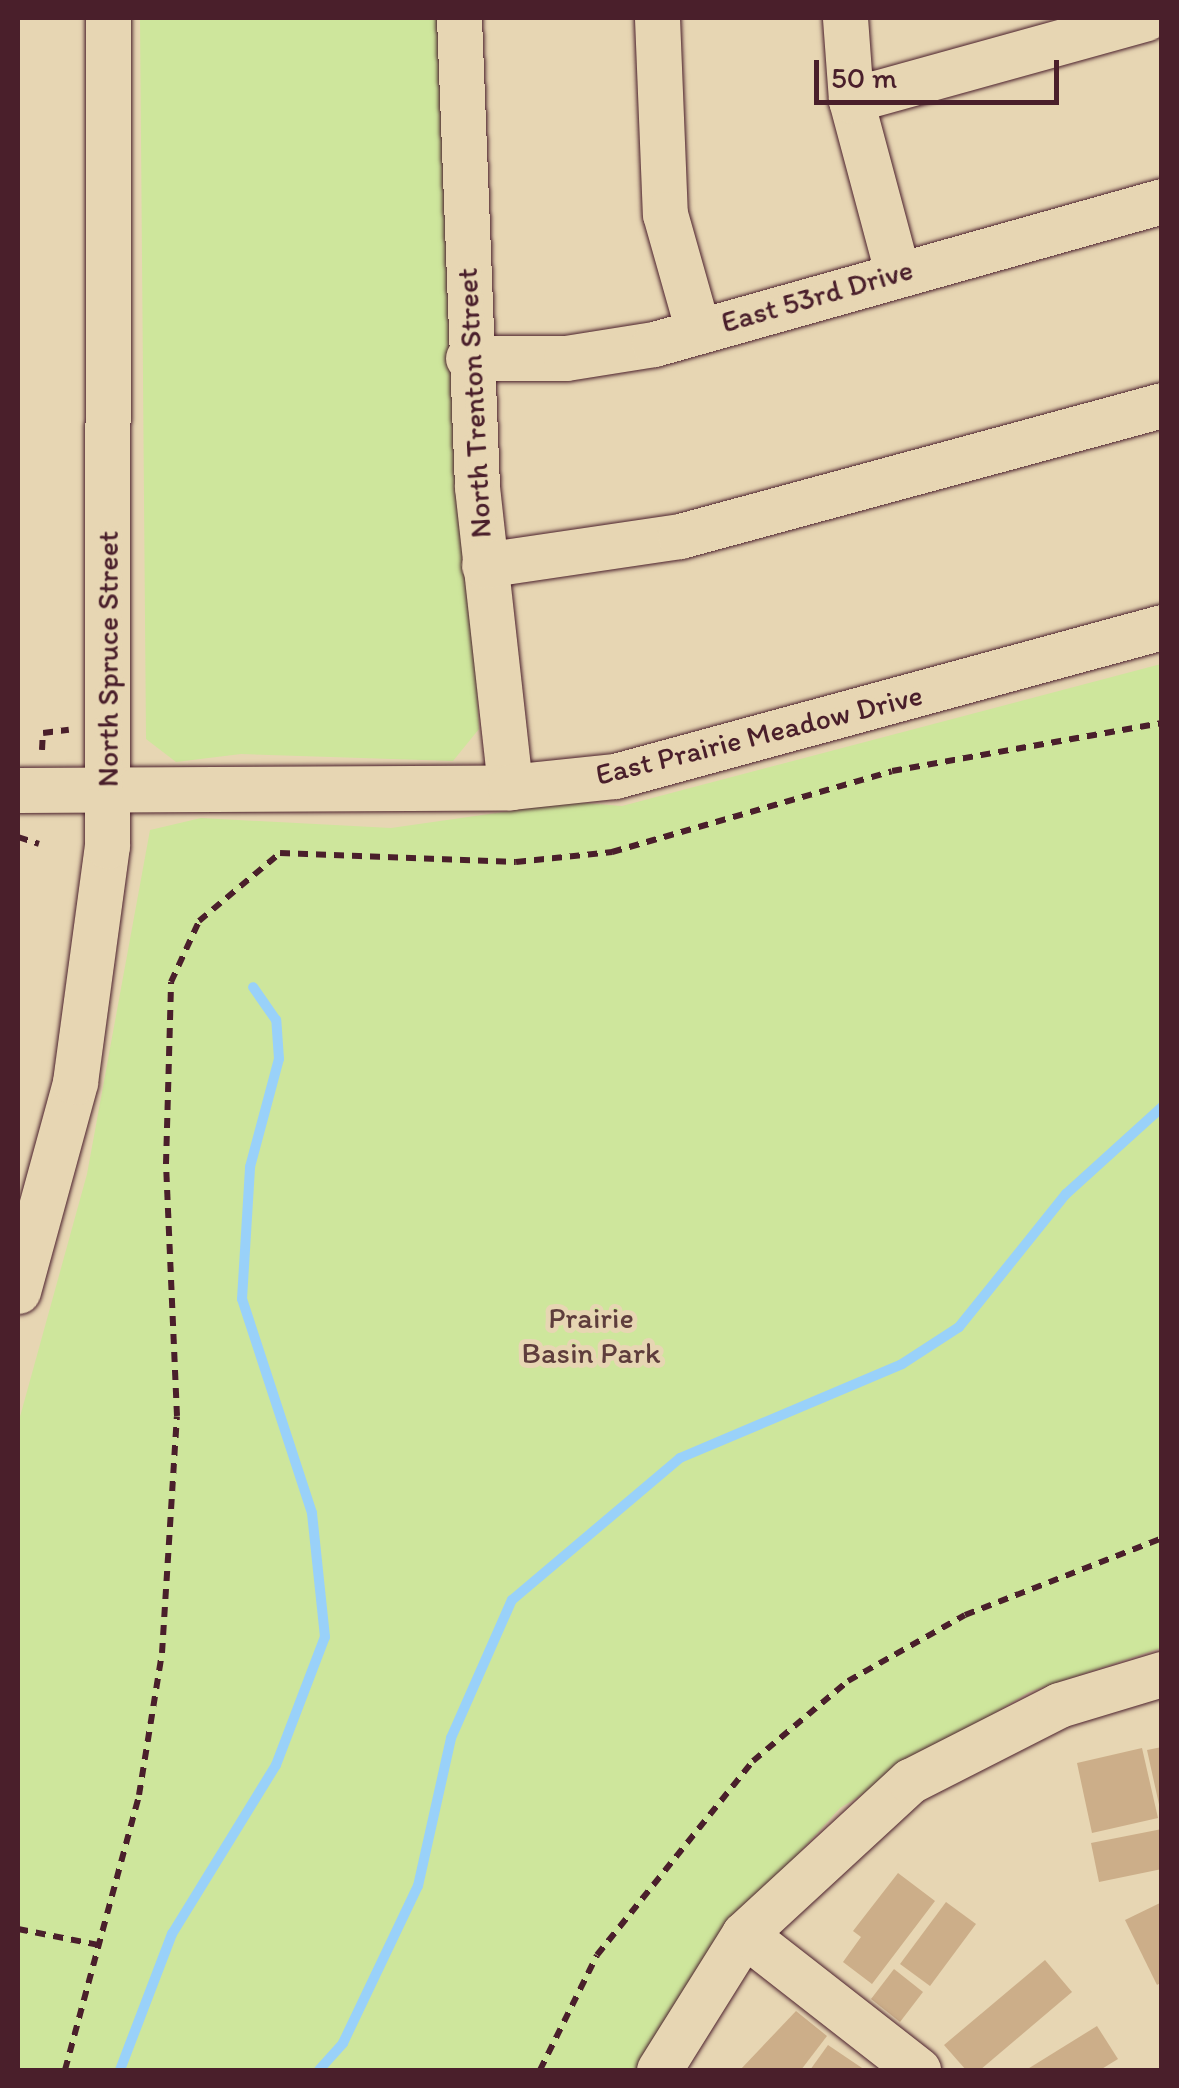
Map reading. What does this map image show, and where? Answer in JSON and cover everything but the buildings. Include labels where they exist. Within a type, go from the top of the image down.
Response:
[{"type":"street","name":"North Spruce Street","points":[[18,1291],[91,995],[109,788],[108,18]]},
{"type":"street","name":"North Trenton Street","points":[[458,18],[468,358],[484,566],[510,787]]},
{"type":"street","points":[[657,18],[665,214],[698,331]]},
{"type":"street","points":[[846,18],[850,100],[898,272]]},
{"type":"street","points":[[850,100],[1146,18]]},
{"type":"street","name":"East 53rd Drive","points":[[468,358],[566,358],[698,331],[1162,201]]},
{"type":"street","points":[[484,566],[680,536],[1162,405]]},
{"type":"street","name":"East Prairie Meadow Drive","points":[[18,790],[510,787],[689,758],[1162,627]]},
{"type":"street","points":[[660,2070],[744,1934],[819,1856],[910,1781],[1059,1706],[1162,1674]]},
{"type":"street","points":[[744,1934],[918,2070]]},
{"type":"path","points":[[65,2070],[100,1945],[152,1728],[170,1583],[177,1416],[166,1164],[171,982],[174,960],[216,901],[280,854],[516,862],[612,852],[892,771],[1162,723]]},
{"type":"path","points":[[42,750],[43,733],[83,728]]},
{"type":"path","points":[[18,837],[39,844]]},
{"type":"path","points":[[540,2070],[597,1955],[753,1761],[848,1682],[965,1615],[1162,1538]]},
{"type":"path","points":[[18,1929],[100,1945]]},
{"type":"green space","points":[[140,18],[440,18],[479,729],[453,761],[241,754],[176,762],[146,739]]},
{"type":"green space","name":"Prairie Basin Park","points":[[1161,664],[1161,1648],[1029,1692],[840,1808],[710,1951],[639,2070],[18,2070],[18,1424],[87,1174],[150,830],[201,818],[391,828],[572,802],[622,806]]},
{"type":"waterway","points":[[120,2070],[172,1934],[276,1765],[325,1637],[312,1513],[242,1299],[250,1167],[279,1059],[276,1020],[253,987]]},
{"type":"waterway","points":[[319,2070],[343,2043],[418,1886],[451,1738],[512,1600],[680,1458],[902,1364],[959,1327],[1066,1194],[1162,1107]]}]
